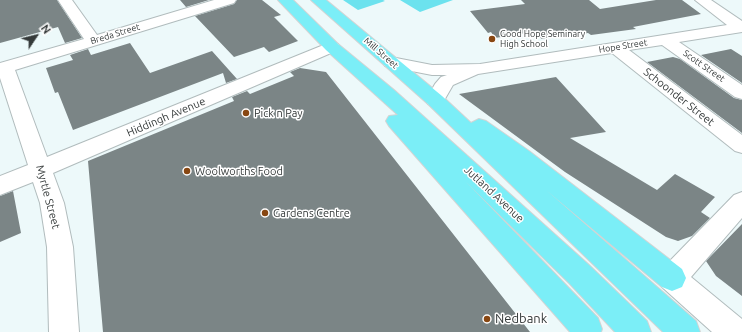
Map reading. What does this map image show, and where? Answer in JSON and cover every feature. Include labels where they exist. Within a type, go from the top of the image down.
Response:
[{"type":"main road","points":[[285,0],[340,54],[374,97],[587,331]]},
{"type":"main road","name":"Mill Street","points":[[318,0],[438,104]]},
{"type":"main road","name":"Jutland Avenue","points":[[340,54],[387,94],[579,274],[636,332]]},
{"type":"main road","points":[[438,104],[685,332]]},
{"type":"main road","points":[[438,104],[479,126],[521,157],[672,278]]},
{"type":"street","points":[[65,0],[94,41]]},
{"type":"street","name":"Breda Street","points":[[3,68],[229,0]]},
{"type":"street","points":[[702,0],[741,27]]},
{"type":"street","name":"Hope Street","points":[[391,62],[432,70],[480,69],[741,27]]},
{"type":"street","name":"Scott Street","points":[[666,40],[742,92]]},
{"type":"street","name":"Schoonder Street","points":[[615,48],[742,146]]},
{"type":"street","name":"Hiddingh Avenue","points":[[0,186],[340,54]]},
{"type":"street","name":"Myrtle Street","points":[[3,68],[41,169],[52,203],[60,246],[64,332]]},
{"type":"street","name":"Hope Street","points":[[438,104],[441,88],[447,81],[480,69]]},
{"type":"street","points":[[734,332],[672,278],[742,202]]},
{"type":"shaded area","points":[[343,0],[383,0],[385,1],[358,10]]},
{"type":"shaded area","points":[[400,0],[453,0],[420,12]]},
{"type":"building","points":[[0,0],[57,0],[82,38],[65,43],[58,27],[0,43]]},
{"type":"building","points":[[180,0],[209,0],[186,7]]},
{"type":"building","points":[[237,0],[262,0],[281,15],[274,17],[298,41],[269,52],[264,47],[234,57],[195,16],[234,4]]},
{"type":"building","points":[[521,0],[589,0],[600,9],[656,0],[682,0],[701,14],[633,27],[636,29],[591,35],[588,33],[560,37],[558,35],[542,39],[532,32],[495,38],[491,32],[488,33],[470,11],[525,4]]},
{"type":"building","points":[[130,43],[150,73],[212,51],[237,79],[226,83],[223,73],[73,130],[58,92],[55,93],[46,68],[73,60],[70,55],[88,49],[91,55]]},
{"type":"building","points":[[731,49],[742,56],[742,83],[701,55]]},
{"type":"building","points":[[673,57],[680,59],[734,98],[742,100],[742,133],[647,62]]},
{"type":"building","name":"Gardens Centre","points":[[300,68],[326,72],[530,332],[103,332],[88,161],[234,101],[232,97],[247,91],[250,94],[294,76],[290,72]]},
{"type":"building","points":[[556,77],[606,132],[570,138],[657,190],[675,174],[715,197],[701,212],[710,218],[692,236],[678,241],[666,237],[565,172],[459,94]]},
{"type":"building","points":[[13,191],[21,233],[0,242],[0,196]]},
{"type":"building","points":[[742,224],[742,296],[716,276],[706,261]]},
{"type":"place","name":"Good Hope Seminary High School","points":[[492,39]]},
{"type":"place","name":"Pick n Pay","points":[[246,113]]},
{"type":"place","name":"Woolworths Food","points":[[187,171]]},
{"type":"place","name":"Gardens Centre","points":[[265,213]]},
{"type":"place","name":"Nedbank","points":[[487,319]]}]
